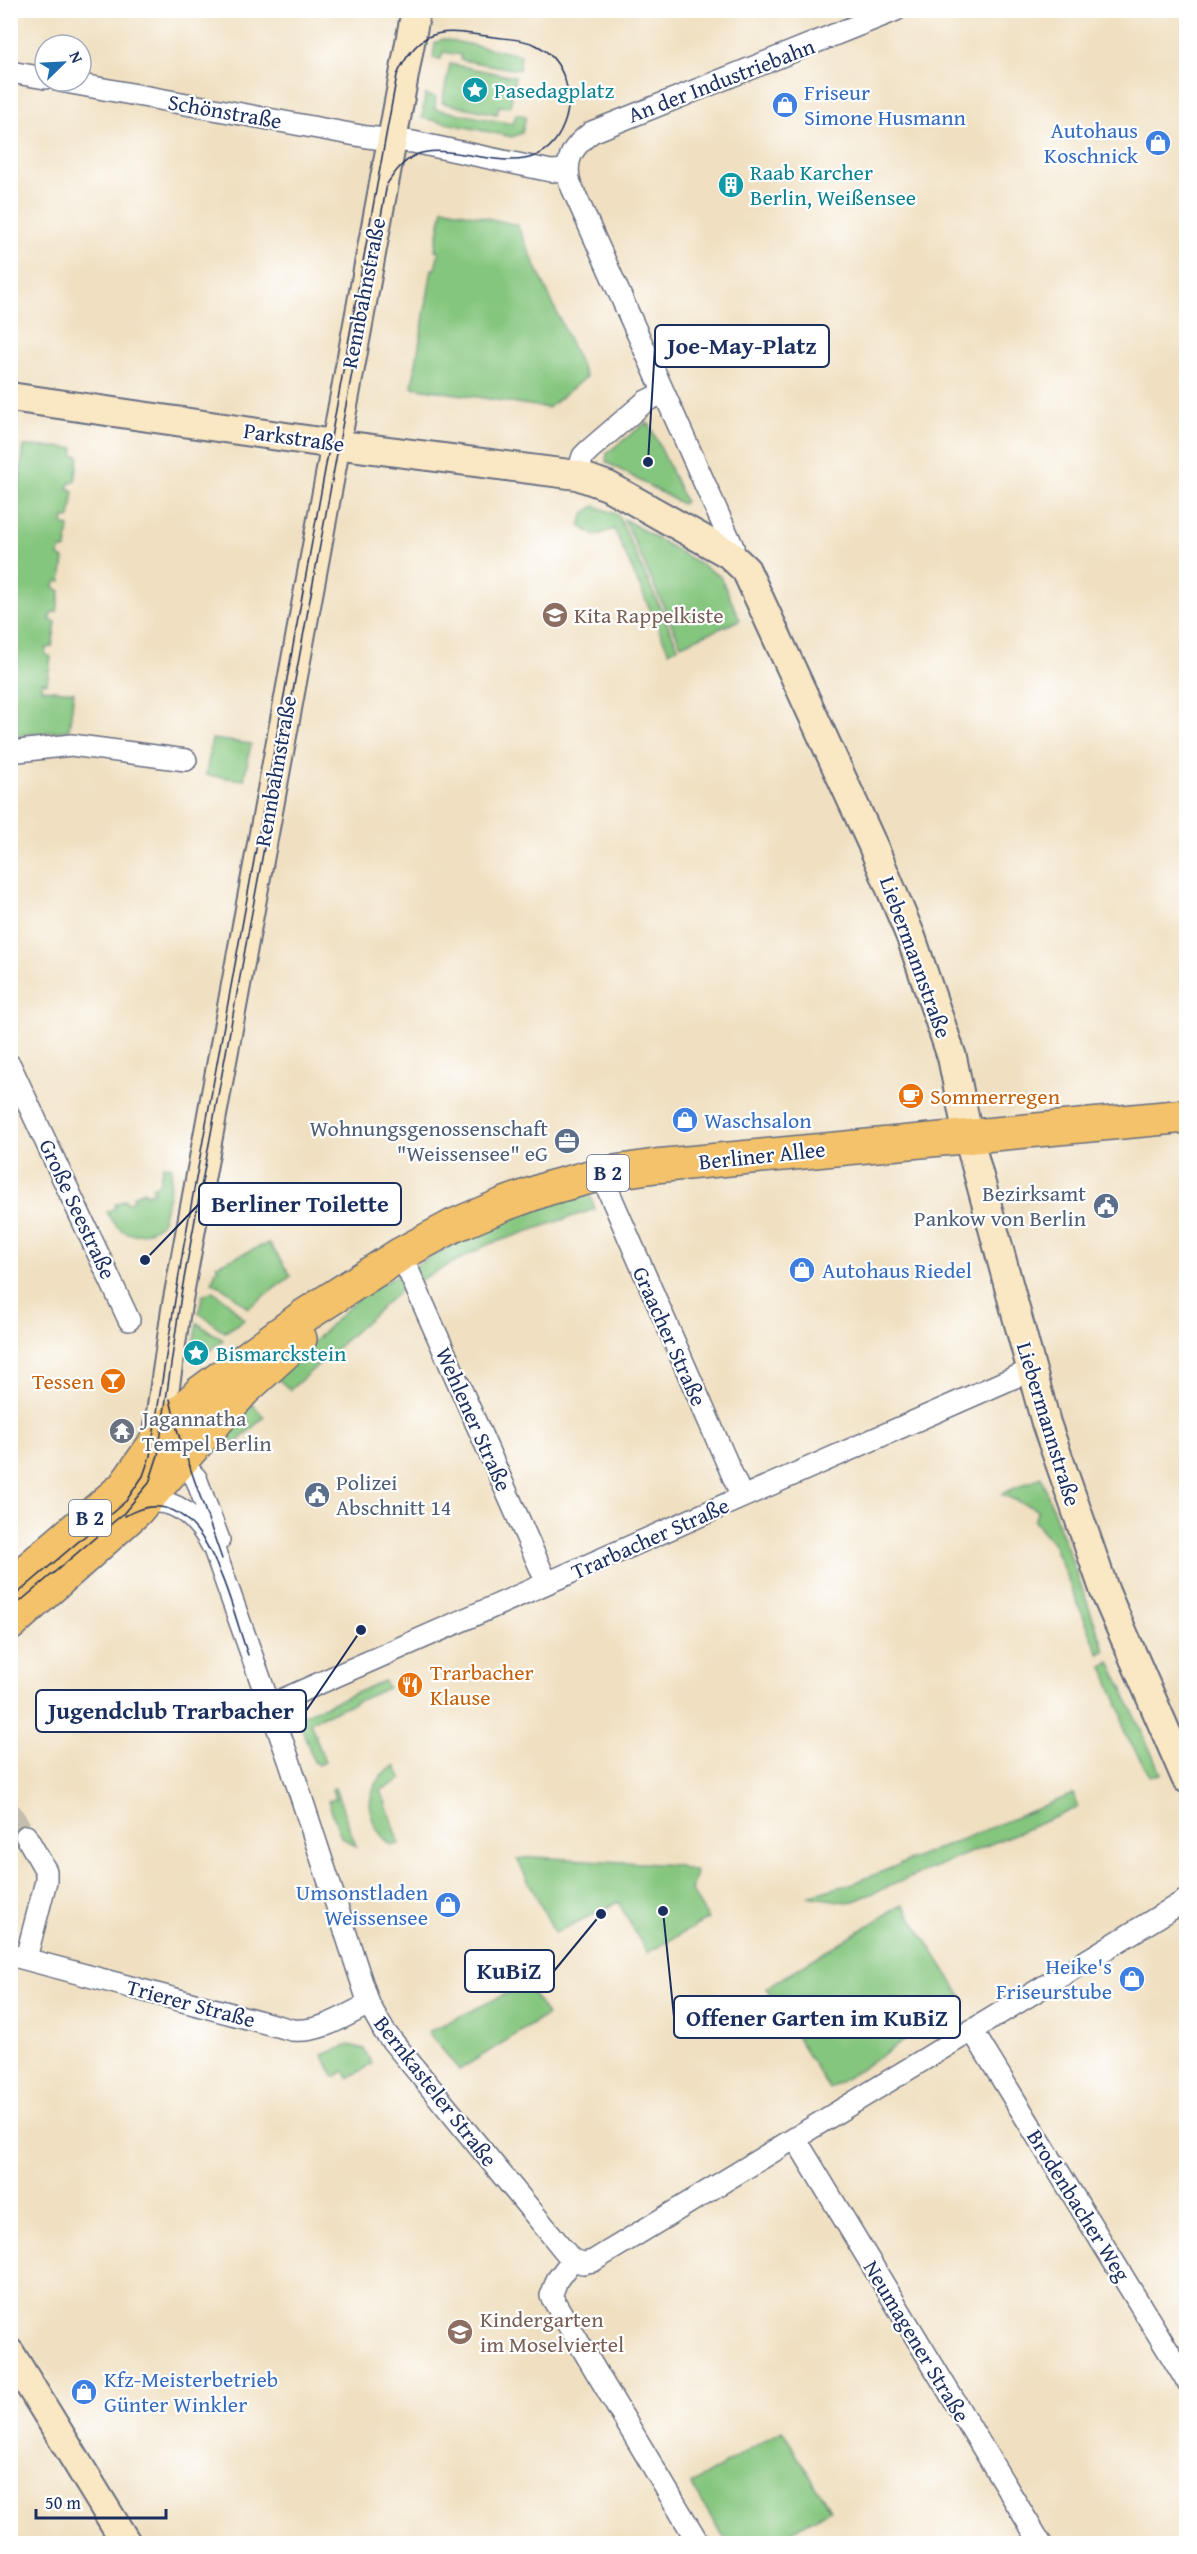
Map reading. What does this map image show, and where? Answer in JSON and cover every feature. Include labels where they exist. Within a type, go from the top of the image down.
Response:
[{"type":"main road","name":"Berliner Allee","points":[[10,1585],[124,1487],[157,1440],[194,1400],[235,1365],[304,1316],[401,1254],[453,1226],[504,1204],[549,1188],[601,1174],[734,1157],[1186,1116]]},
{"type":"main road","name":"Berliner Allee","points":[[10,1623],[131,1515],[182,1462],[244,1390],[360,1281]]},
{"type":"main road","name":"Rennbahnstraße","points":[[131,1515],[144,1491],[157,1440]]},
{"type":"street","name":"Rennbahnstraße","points":[[157,1440],[178,1299],[334,444],[416,10]]},
{"type":"street","name":"An der Industriebahn","points":[[567,171],[569,155],[578,142],[592,132],[896,10]]},
{"type":"street","points":[[10,72],[33,76]]},
{"type":"street","name":"Schönstraße","points":[[93,87],[367,137],[392,138]]},
{"type":"street","points":[[392,138],[551,171],[567,171],[663,393],[733,547],[729,554]]},
{"type":"street","points":[[578,475],[583,456],[589,450],[646,401],[663,393]]},
{"type":"street","name":"Parkstraße","points":[[10,397],[334,444],[578,475],[608,486],[729,554]]},
{"type":"street","name":"Liebermannstraße","points":[[729,554],[746,570],[873,846],[904,919],[952,1057],[968,1136],[1030,1370],[1061,1470],[1105,1592],[1186,1778]]},
{"type":"street","points":[[10,752],[71,745],[186,760]]},
{"type":"street","name":"Große Seestraße","points":[[10,1065],[129,1320]]},
{"type":"street","name":"Graacher Straße","points":[[601,1174],[742,1497]]},
{"type":"street","name":"Wehlener Straße","points":[[401,1254],[547,1583]]},
{"type":"street","name":"Trarbacher Straße","points":[[270,1705],[1030,1370]]},
{"type":"street","name":"Bernkasteler Straße","points":[[157,1440],[182,1462],[199,1484],[222,1550],[230,1590]]},
{"type":"street","name":"Bernkasteler Straße","points":[[131,1515],[156,1503],[171,1505],[194,1518],[214,1549],[270,1705],[369,2004],[394,2045],[572,2260]]},
{"type":"street","points":[[18,1956],[46,1881],[46,1871],[26,1836]]},
{"type":"street","points":[[699,2544],[551,2296],[557,2280],[572,2260],[583,2263],[593,2261],[1186,1900]]},
{"type":"street","name":"Trierer Straße","points":[[18,1956],[292,2030],[307,2032],[320,2028],[369,2004]]},
{"type":"street","name":"Brodenbacher Weg","points":[[972,2030],[1186,2380]]},
{"type":"street","name":"Neumagener Straße","points":[[795,2138],[1041,2544]]},
{"type":"street","points":[[10,2354],[127,2544]]},
{"type":"green space","points":[[443,39],[521,55],[519,70],[460,60],[461,55],[443,52],[441,59],[433,58],[435,43]]},
{"type":"green space","points":[[450,64],[515,77],[510,107],[499,106],[497,114],[442,103]]},
{"type":"green space","points":[[425,95],[436,97],[435,109],[513,124],[516,114],[526,116],[522,133],[512,137],[422,118]]},
{"type":"green space","points":[[443,208],[517,225],[586,377],[548,408],[412,387],[432,269],[435,269],[439,251],[435,250]]},
{"type":"green space","points":[[646,423],[650,425],[685,501],[682,504],[606,462],[607,453]]},
{"type":"green space","points":[[24,446],[74,448],[73,455],[79,456],[75,482],[69,483],[68,488],[74,491],[70,518],[64,518],[63,524],[69,527],[66,549],[60,549],[59,556],[64,559],[61,581],[55,582],[54,587],[60,591],[57,612],[51,613],[50,620],[56,622],[52,647],[46,648],[45,654],[51,657],[47,683],[42,682],[41,689],[74,692],[69,730],[11,736],[10,544]]},
{"type":"green space","points":[[595,506],[618,515],[678,647],[669,652],[614,529],[595,536],[580,526],[584,513]]},
{"type":"green space","points":[[624,519],[720,576],[740,620],[681,645]]},
{"type":"green space","points":[[212,739],[251,744],[244,780],[206,775]]},
{"type":"green space","points":[[163,1165],[172,1167],[169,1195],[161,1224],[145,1233],[130,1234],[124,1231],[118,1227],[107,1212],[115,1208],[114,1205],[125,1200],[127,1203],[134,1200],[133,1196],[144,1191],[146,1194],[154,1191],[152,1187],[159,1184]]},
{"type":"green space","points":[[588,1189],[595,1209],[487,1245],[401,1290],[290,1390],[277,1378],[360,1296],[512,1212]]},
{"type":"green space","points":[[269,1243],[291,1276],[248,1308],[228,1291],[212,1282],[216,1270],[219,1269],[216,1265]]},
{"type":"green space","points":[[213,1291],[229,1303],[244,1320],[225,1332],[199,1313],[202,1296]]},
{"type":"green space","points":[[197,1323],[223,1340],[201,1358],[193,1347]]},
{"type":"green space","points":[[252,1404],[264,1417],[235,1444],[226,1434]]},
{"type":"green space","points":[[1041,1477],[1105,1651],[1099,1654],[1052,1542],[1034,1521],[1038,1510],[1001,1494]]},
{"type":"green space","points":[[1110,1662],[1161,1774],[1150,1776],[1124,1732],[1121,1712],[1103,1667]]},
{"type":"green space","points":[[384,1681],[388,1688],[310,1722],[325,1762],[318,1765],[314,1762],[298,1717]]},
{"type":"green space","points":[[395,1766],[402,1779],[381,1790],[400,1844],[392,1845],[375,1826],[370,1804],[377,1783],[384,1773]]},
{"type":"green space","points":[[335,1788],[356,1846],[341,1837],[328,1801],[335,1799],[332,1789]]},
{"type":"green space","points":[[1073,1794],[1079,1807],[854,1901],[846,1902],[807,1896],[854,1883]]},
{"type":"green space","points":[[533,1857],[676,1865],[696,1872],[691,1890],[708,1919],[647,1953],[618,1902],[555,1933],[517,1859]]},
{"type":"green space","points":[[903,1904],[965,2002],[829,2089],[766,1988]]},
{"type":"green space","points":[[526,1984],[547,2015],[459,2070],[428,2032]]},
{"type":"green space","points":[[349,2045],[364,2049],[372,2064],[348,2078],[344,2071],[335,2077],[322,2055]]},
{"type":"green space","points":[[782,2430],[830,2509],[772,2543],[727,2543],[691,2484]]},
{"type":"tunnel","points":[[10,1811],[26,1836]]},
{"type":"tram line","points":[[10,1600],[126,1501],[143,1476],[150,1456],[183,1250],[397,75],[413,49],[423,40],[435,34],[457,32],[531,43],[546,51],[554,59],[565,79],[567,113],[564,124],[552,145],[536,156],[517,160],[433,151],[416,155],[403,164],[387,184],[181,1295],[158,1455],[149,1483],[123,1514],[10,1610]]},
{"type":"tram line","points":[[170,1399],[178,1433],[222,1559]]},
{"type":"tram line","points":[[125,1516],[152,1507],[175,1511],[194,1527],[209,1550],[222,1577],[248,1655]]},
{"type":"place","name":"Pasedagplatz","points":[[475,90]]},
{"type":"place","name":"Friseur Simone Husmann","points":[[785,105]]},
{"type":"place","name":"Autohaus Koschnick","points":[[1158,143]]},
{"type":"place","name":"Raab Karcher Berlin, Weißensee","points":[[731,185]]},
{"type":"place","name":"Joe-May-Platz","points":[[648,462]]},
{"type":"place","name":"Kita Rappelkiste","points":[[555,615]]},
{"type":"place","name":"Sommerregen","points":[[911,1096]]},
{"type":"place","name":"Waschsalon","points":[[685,1120]]},
{"type":"place","name":"Wohnungsgenossenschaft \"Weissensee\" eG","points":[[567,1141]]},
{"type":"place","name":"Bezirksamt Pankow von Berlin","points":[[1106,1206]]},
{"type":"place","name":"Berliner Toilette","points":[[145,1260]]},
{"type":"place","name":"Autohaus Riedel","points":[[802,1270]]},
{"type":"place","name":"Bismarckstein","points":[[196,1353]]},
{"type":"place","name":"Tessen","points":[[113,1381]]},
{"type":"place","name":"Jagannatha Tempel Berlin","points":[[122,1431]]},
{"type":"place","name":"Polizei Abschnitt 14","points":[[317,1495]]},
{"type":"place","name":"Jugendclub Trarbacher","points":[[361,1630]]},
{"type":"place","name":"Trarbacher Klause","points":[[410,1685]]},
{"type":"place","name":"Umsonstladen Weissensee","points":[[448,1905]]},
{"type":"place","name":"Offener Garten im KuBiZ","points":[[663,1911]]},
{"type":"place","name":"KuBiZ","points":[[601,1914]]},
{"type":"place","name":"Heike's Friseurstube","points":[[1132,1979]]},
{"type":"place","name":"Kindergarten im Moselviertel","points":[[460,2332]]},
{"type":"place","name":"Kfz-Meisterbetrieb Günter Winkler","points":[[84,2392]]}]
